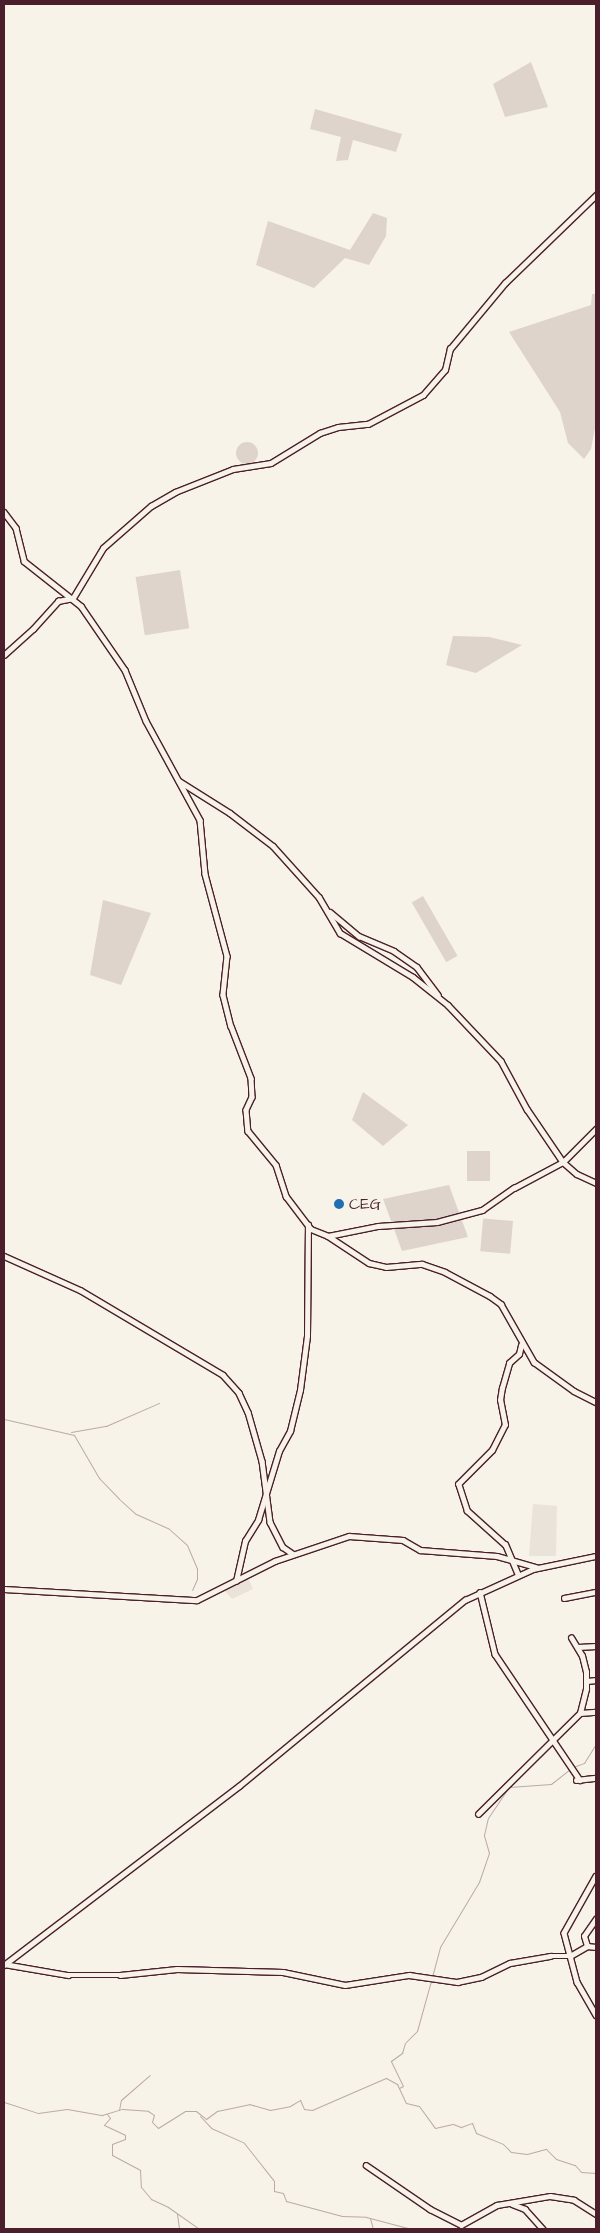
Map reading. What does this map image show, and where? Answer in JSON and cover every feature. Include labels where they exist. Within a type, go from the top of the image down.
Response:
[{"type":"street","points":[[4,655],[33,629],[58,601],[72,598],[102,548],[151,506],[174,492],[233,470],[271,464],[320,433],[338,427],[368,424],[423,395],[445,370],[450,348],[505,283],[596,195]]},
{"type":"street","points":[[4,512],[16,528],[24,561],[43,579],[72,598],[131,678],[146,721],[175,779],[190,797],[202,829],[205,874],[227,956],[224,995],[231,1026],[251,1078],[252,1097],[246,1110],[248,1131],[276,1165],[286,1196],[311,1230],[328,1236],[375,1265],[422,1264],[462,1280],[501,1304],[534,1362],[574,1391],[596,1402]]},
{"type":"street","points":[[175,779],[230,813],[273,846],[327,910],[340,933],[382,961],[405,972],[440,999],[501,1061],[527,1110],[563,1162],[577,1174],[596,1183]]},
{"type":"street","points":[[327,910],[359,936],[394,951],[418,966],[440,999]]},
{"type":"street","points":[[328,1236],[378,1226],[437,1222],[482,1210],[511,1190],[563,1162],[596,1129]]},
{"type":"street","points":[[236,1581],[245,1541],[258,1520],[279,1451],[290,1431],[300,1390],[306,1336],[308,1225]]},
{"type":"street","points":[[4,1256],[80,1290],[222,1376],[240,1393],[248,1412],[262,1461],[265,1494],[275,1535],[283,1547],[293,1554]]},
{"type":"street","points":[[518,1575],[505,1545],[494,1532],[467,1511],[458,1484],[492,1450],[505,1425],[500,1400],[502,1388],[509,1363],[519,1354],[522,1343]]},
{"type":"street","points":[[4,1590],[197,1600],[293,1554],[338,1538],[376,1536],[403,1540],[420,1550],[449,1550],[540,1567]]},
{"type":"street","points":[[4,1965],[239,1786],[462,1603],[480,1592],[540,1567],[596,1556]]},
{"type":"street","points":[[480,1592],[495,1654],[578,1780],[596,1778]]},
{"type":"street","points":[[564,1598],[596,1592]]},
{"type":"street","points":[[478,1814],[554,1741],[580,1713],[587,1681],[578,1647],[571,1638]]},
{"type":"street","points":[[578,1647],[596,1646]]},
{"type":"street","points":[[587,1681],[596,1680]]},
{"type":"street","points":[[580,1713],[596,1712]]},
{"type":"street","points":[[596,1876],[565,1930],[577,1982],[596,2015]]},
{"type":"street","points":[[586,1946],[584,1936],[596,1919]]},
{"type":"street","points":[[4,1965],[68,1975],[120,1975],[164,1969],[284,1972],[345,1985],[409,1975],[444,1983],[462,1982],[510,1963],[544,1956],[570,1956],[586,1946],[596,1947]]},
{"type":"street","points":[[366,2165],[430,2208],[462,2225],[488,2209],[506,2203],[557,2197],[574,2200],[596,2214]]},
{"type":"street","points":[[506,2203],[525,2209],[543,2229]]},
{"type":"shaded area","points":[[531,62],[548,107],[505,117],[493,84]]},
{"type":"shaded area","points":[[315,109],[402,134],[396,152],[353,140],[348,160],[336,161],[341,137],[310,129]]},
{"type":"shaded area","points":[[373,213],[387,218],[386,236],[369,265],[345,258],[314,288],[256,265],[268,221],[350,250]]},
{"type":"shaded area","points":[[592,294],[596,294],[596,423],[591,449],[584,459],[568,443],[560,412],[509,332],[591,305]]},
{"type":"shaded area","points":[[243,442],[251,442],[258,449],[258,457],[251,464],[243,464],[236,457],[236,449]]},
{"type":"shaded area","points":[[180,570],[189,628],[145,635],[136,577]]},
{"type":"shaded area","points":[[453,636],[489,637],[522,645],[476,673],[446,665]]},
{"type":"shaded area","points":[[423,896],[458,956],[446,962],[412,902]]},
{"type":"shaded area","points":[[103,900],[151,913],[121,985],[90,975]]},
{"type":"shaded area","points":[[363,1092],[408,1125],[383,1146],[352,1120]]},
{"type":"shaded area","points":[[467,1151],[490,1151],[490,1181],[467,1181]]},
{"type":"shaded area","points":[[449,1185],[468,1237],[402,1251],[383,1199]]},
{"type":"shaded area","points":[[483,1218],[513,1221],[510,1254],[480,1251]]},
{"type":"shaded area","points":[[533,1504],[557,1506],[556,1556],[529,1556]]},
{"type":"shaded area","points":[[247,1576],[253,1589],[232,1599],[222,1588]]},
{"type":"waterway","points":[[71,1432],[106,1426],[159,1403]]},
{"type":"waterway","points":[[4,1419],[74,1435],[99,1478],[118,1498],[136,1514],[168,1528],[187,1545],[197,1568],[197,1579],[192,1590]]},
{"type":"waterway","points":[[573,1767],[584,1763],[596,1744]]},
{"type":"waterway","points":[[432,1977],[440,1947],[479,1882],[489,1853],[484,1835],[488,1818],[509,1787],[551,1784],[570,1769]]},
{"type":"waterway","points":[[399,2088],[403,2086],[391,2061],[402,2053],[405,2043],[417,2031],[431,1981]]},
{"type":"waterway","points":[[119,2110],[121,2100],[150,2075]]},
{"type":"waterway","points":[[4,2102],[38,2113],[67,2109],[102,2115],[122,2109],[148,2111],[154,2115],[152,2122],[158,2128],[185,2111],[196,2111],[206,2119],[217,2111],[249,2104],[270,2110],[290,2106],[300,2100],[304,2109],[312,2110],[386,2078],[397,2084],[406,2103],[419,2106],[435,2128],[453,2124],[461,2127],[472,2123],[476,2133],[503,2144],[511,2152],[527,2154],[546,2149],[556,2159],[575,2165],[581,2172],[596,2173]]},
{"type":"waterway","points":[[107,2114],[110,2118],[104,2125],[125,2135],[125,2139],[112,2144],[112,2155],[140,2170],[141,2187],[151,2199],[168,2207],[199,2229]]},
{"type":"waterway","points":[[200,2116],[211,2128],[244,2143],[274,2181],[274,2191],[283,2193],[286,2201],[342,2216],[366,2217],[411,2229]]},
{"type":"waterway","points":[[177,2214],[179,2229]]},
{"type":"waterway","points":[[370,2218],[373,2229]]},
{"type":"place","name":"CEG","points":[[339,1204]]}]
